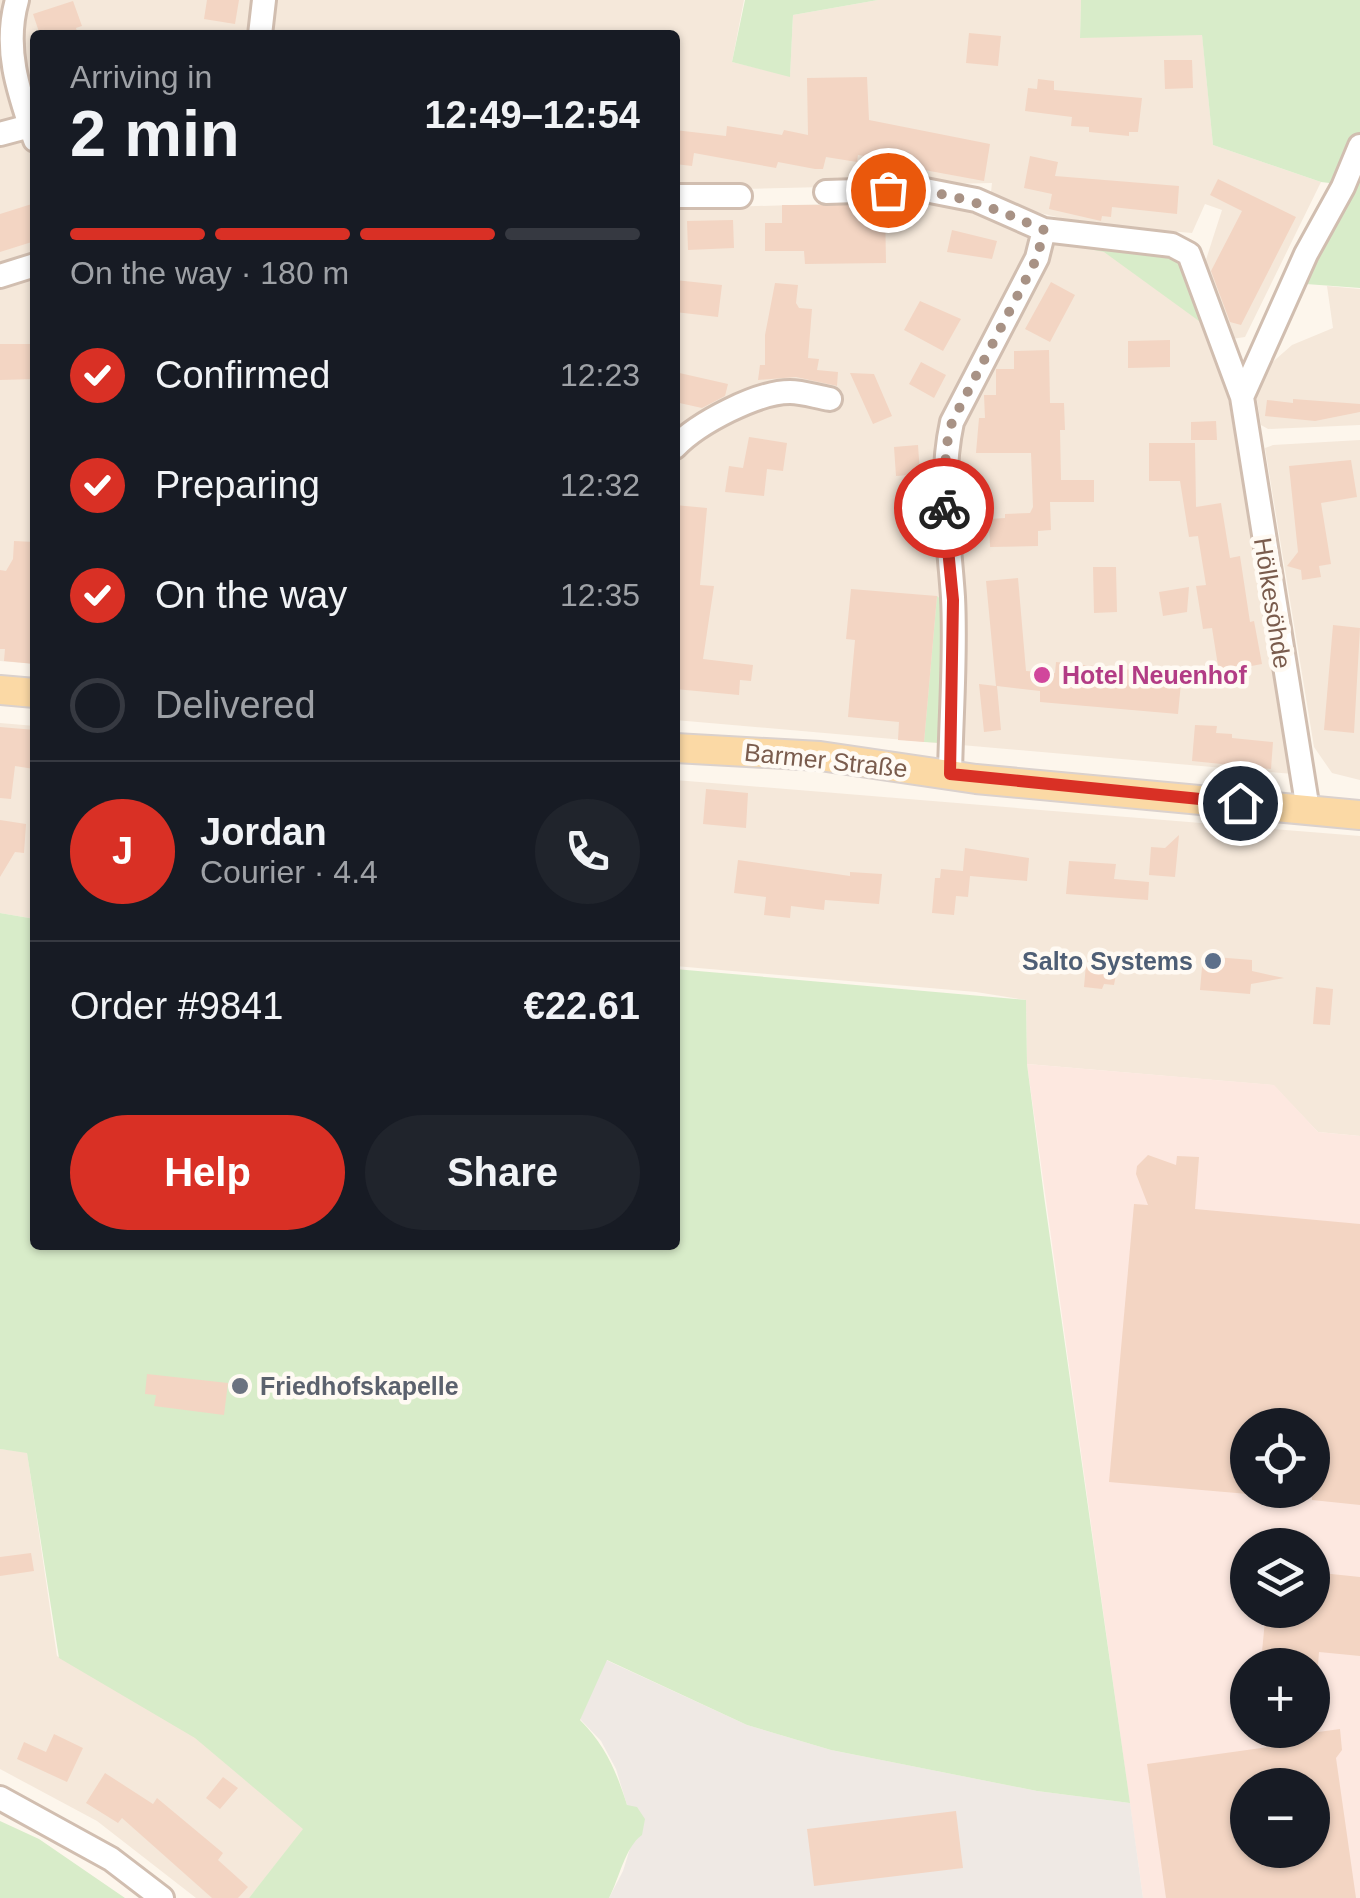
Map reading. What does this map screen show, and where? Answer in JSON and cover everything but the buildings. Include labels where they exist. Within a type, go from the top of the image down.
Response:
[{"type":"main road","points":[[0,690],[30,693]]},
{"type":"main road","name":"Barmer Straße","points":[[680,748],[820,756],[963,776],[1360,814]]},
{"type":"street","points":[[0,4],[15,0],[10,52],[30,122]]},
{"type":"street","points":[[261,30],[264,0]]},
{"type":"street","points":[[0,134],[30,133]]},
{"type":"street","points":[[1242,397],[1360,146]]},
{"type":"street","name":"Hölkesöhde","points":[[826,192],[920,189],[976,200],[1044,230],[1172,245],[1189,254],[1242,397],[1308,810]]},
{"type":"street","points":[[680,196],[740,196]]},
{"type":"street","points":[[963,776],[944,506],[946,448],[952,422],[1037,258],[1044,230]]},
{"type":"street","points":[[0,276],[30,267]]},
{"type":"street","points":[[680,442],[693,431],[768,395],[792,392],[830,399]]},
{"type":"street","points":[[0,1798],[111,1859],[162,1898]]},
{"type":"shaded area","points":[[0,0],[744,0],[732,62],[790,76],[793,15],[878,0],[1081,0],[1080,37],[1202,34],[1213,145],[1321,182],[1245,337],[1225,340],[1202,272],[1222,210],[1205,204],[1192,233],[1062,222],[1061,218],[990,201],[992,183],[702,190],[696,208],[885,202],[926,194],[1105,247],[1192,302],[1221,357],[1293,774],[680,720],[680,30],[30,30],[30,664],[0,661]]},
{"type":"shaded area","points":[[1327,286],[1360,289],[1360,425],[1268,429],[1261,425],[1255,388],[1268,366],[1292,345],[1333,328]]},
{"type":"shaded area","points":[[1360,440],[1360,780],[1332,773],[1314,747],[1265,448]]},
{"type":"shaded area","points":[[0,723],[30,726],[30,918],[0,913]]},
{"type":"shaded area","points":[[680,780],[1360,836],[1360,1136],[1318,1132],[1273,1085],[1027,1064],[1026,1000],[976,992],[680,966]]},
{"type":"shaded area","points":[[1027,1064],[1274,1085],[1318,1132],[1360,1136],[1360,1898],[1143,1898]]},
{"type":"shaded area","points":[[0,1449],[27,1452],[57,1656],[195,1737],[304,1829],[249,1898],[196,1898],[97,1821],[0,1769]]},
{"type":"shaded area","points":[[606,1660],[747,1725],[831,1750],[1037,1791],[1130,1803],[1143,1898],[609,1898],[632,1842],[627,1805],[616,1769],[601,1741],[580,1719]]},
{"type":"green space","points":[[745,0],[878,0],[793,15],[790,77],[732,62]]},
{"type":"green space","points":[[1081,0],[1360,0],[1360,288],[1306,284],[1355,186],[1321,182],[1213,145],[1202,35],[1080,38]]},
{"type":"green space","points":[[1054,242],[1141,248],[1185,266],[1221,357],[1199,321],[1104,252]]},
{"type":"green space","points":[[937,596],[945,603],[942,743],[924,742]]},
{"type":"green space","points":[[0,913],[30,918],[30,1250],[680,1250],[680,969],[1026,1000],[1027,1064],[1044,1196],[1130,1803],[1037,1791],[831,1750],[747,1725],[607,1660],[580,1720],[609,1759],[627,1805],[637,1807],[645,1819],[642,1835],[627,1855],[609,1898],[249,1898],[303,1829],[195,1738],[59,1658],[27,1453],[0,1449]]},
{"type":"green space","points":[[0,1821],[39,1839],[125,1898],[0,1898]]},
{"type":"way so far","points":[[888,190],[920,189],[976,200],[1044,230],[1037,258],[952,422],[946,448],[944,508]]},
{"type":"place","name":"Hotel Neuenhof","points":[[1042,675]]},
{"type":"place","name":"Salto Systems","points":[[1213,961]]},
{"type":"place","name":"Friedhofskapelle","points":[[240,1386]]},
{"type":"route","points":[[944,508],[953,600],[950,774],[1240,803]]}]
